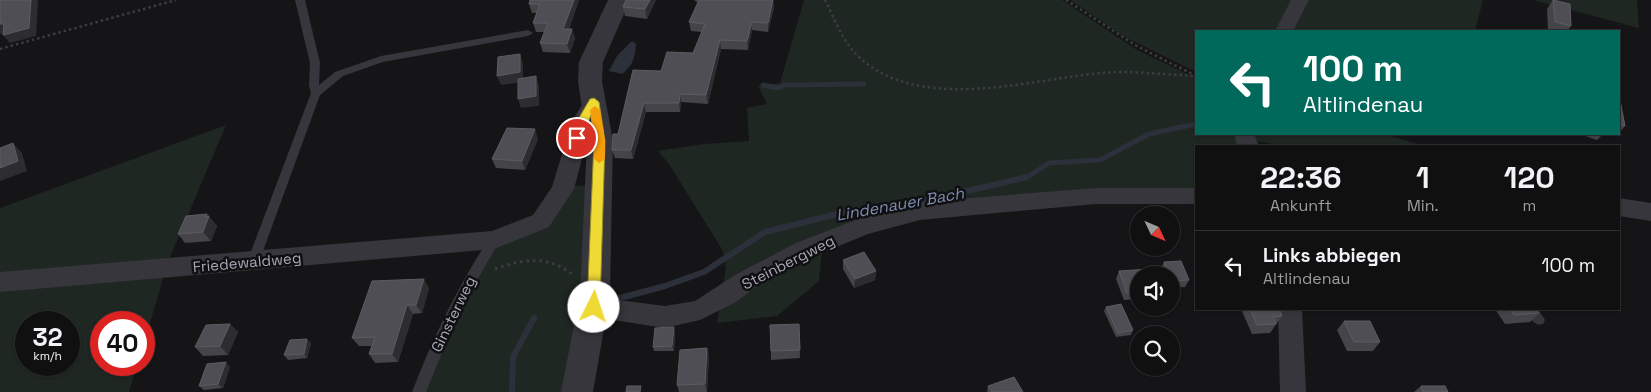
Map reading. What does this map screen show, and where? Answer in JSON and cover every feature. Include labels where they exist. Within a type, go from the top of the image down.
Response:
[{"type":"street","points":[[577,392],[594,300],[600,141],[590,80],[591,62],[619,0]]},
{"type":"street","points":[[1285,30],[1300,0]]},
{"type":"street","name":"Friedewaldweg","points":[[0,282],[253,262],[494,240],[541,221],[563,189],[582,121],[594,102]]},
{"type":"street","name":"Steinbergweg","points":[[594,300],[639,315],[665,317],[700,310],[727,295],[744,282],[804,250],[863,226],[920,211],[1096,196],[1195,196]]},
{"type":"street","points":[[1620,207],[1651,212]]},
{"type":"street","points":[[1290,310],[1293,392]]},
{"type":"lane","points":[[300,0],[315,63],[314,84],[316,92]]},
{"type":"lane","points":[[253,262],[316,92],[340,74],[381,59],[528,33]]},
{"type":"lane","name":"Ginsterweg","points":[[419,392],[440,334],[468,279],[494,240]]},
{"type":"lane","points":[[1532,310],[1539,320]]},
{"type":"path","points":[[0,49],[176,0]]},
{"type":"path","points":[[825,0],[843,39],[858,56],[880,72],[913,85],[962,90],[1103,73],[1195,76]]},
{"type":"path","points":[[1066,0],[1135,45],[1195,75]]},
{"type":"path","points":[[468,279],[523,259],[543,259],[564,267],[594,300]]},
{"type":"shaded area","points":[[804,0],[1062,0],[1137,50],[1195,78],[1195,135],[1387,135],[1421,145],[1279,145],[1244,139],[1246,145],[1195,145],[1195,194],[1095,194],[919,209],[823,240],[819,281],[777,316],[717,323],[726,268],[723,251],[669,164],[658,151],[704,144],[749,141],[747,108],[767,104],[758,86],[780,83]]},
{"type":"shaded area","points":[[1070,0],[1295,0],[1279,30],[1195,30],[1195,72],[1123,36]]},
{"type":"shaded area","points":[[1309,0],[1483,0],[1475,30],[1291,30]]},
{"type":"shaded area","points":[[1533,0],[1637,0],[1639,28]]},
{"type":"shaded area","points":[[632,41],[636,44],[636,49],[633,61],[629,67],[622,74],[609,71],[617,56]]},
{"type":"shaded area","points":[[226,125],[168,262],[153,311],[90,311],[90,376],[134,376],[129,392],[0,392],[0,208]]},
{"type":"shaded area","points":[[593,185],[587,295],[568,392],[419,392],[494,240],[547,225],[574,186]]},
{"type":"building","points":[[0,0],[31,0],[29,28],[3,35],[4,24],[0,24]]},
{"type":"building","points":[[530,0],[574,0],[563,29],[572,29],[567,44],[540,43],[548,23],[533,23],[540,4],[529,4]]},
{"type":"building","points":[[626,0],[650,0],[645,9],[623,7]]},
{"type":"building","points":[[699,0],[773,0],[768,23],[752,22],[747,41],[720,40],[706,95],[680,94],[679,103],[644,103],[631,150],[612,150],[613,134],[618,134],[633,70],[661,71],[667,52],[693,53],[705,24],[689,22]]},
{"type":"building","points":[[1553,0],[1570,4],[1571,26],[1555,22]]},
{"type":"building","points":[[520,54],[520,72],[497,76],[498,57]]},
{"type":"building","points":[[536,76],[536,96],[518,99],[518,79]]},
{"type":"building","points":[[1620,100],[1625,126],[1620,124]]},
{"type":"building","points":[[507,128],[535,129],[522,161],[492,159]]},
{"type":"building","points":[[13,143],[18,161],[0,168],[0,148]]},
{"type":"building","points":[[207,214],[206,217],[209,216],[203,232],[178,234],[186,216]]},
{"type":"building","points":[[864,252],[876,271],[855,279],[843,260]]},
{"type":"building","points":[[1181,261],[1189,280],[1180,280],[1180,266],[1165,266],[1164,262]]},
{"type":"building","points":[[1130,270],[1130,293],[1127,293],[1119,271]]},
{"type":"building","points":[[424,279],[416,305],[407,305],[392,354],[369,354],[375,337],[352,338],[372,281]]},
{"type":"building","points":[[1121,304],[1131,326],[1130,331],[1118,333],[1106,307]]},
{"type":"building","points":[[1250,310],[1279,310],[1282,316],[1273,317],[1276,324],[1257,325]]},
{"type":"building","points":[[1511,310],[1537,310],[1539,313],[1514,315]]},
{"type":"building","points":[[1344,321],[1370,321],[1380,342],[1354,342]]},
{"type":"building","points":[[230,324],[220,346],[195,347],[206,325]]},
{"type":"building","points":[[799,324],[800,350],[771,351],[770,325]]},
{"type":"building","points":[[674,327],[672,346],[653,347],[655,328]]},
{"type":"building","points":[[307,339],[304,354],[284,355],[290,340]]},
{"type":"building","points":[[707,348],[705,384],[677,385],[680,350]]},
{"type":"building","points":[[226,362],[218,384],[199,386],[207,364]]},
{"type":"building","points":[[1014,377],[1023,392],[992,392],[988,386]]},
{"type":"building","points":[[627,386],[641,386],[640,392],[626,392]]},
{"type":"building","points":[[1421,386],[1445,386],[1448,392],[1423,392]]},
{"type":"waterway","points":[[763,85],[778,88],[785,85],[864,84]]},
{"type":"waterway","name":"Lindenauer Bach","points":[[1026,178],[1049,163],[1100,160],[1149,134],[1195,124]]},
{"type":"waterway","name":"Lindenauer Bach","points":[[609,301],[665,286],[704,272],[765,232],[849,211],[924,201],[1027,177]]},
{"type":"waterway","name":"Lindenauer Bach","points":[[512,392],[513,357],[534,318]]},
{"type":"slow traffic","points":[[595,110],[600,141],[599,159]]},
{"type":"route","points":[[577,138],[582,121],[594,102],[600,141],[594,307]]}]
